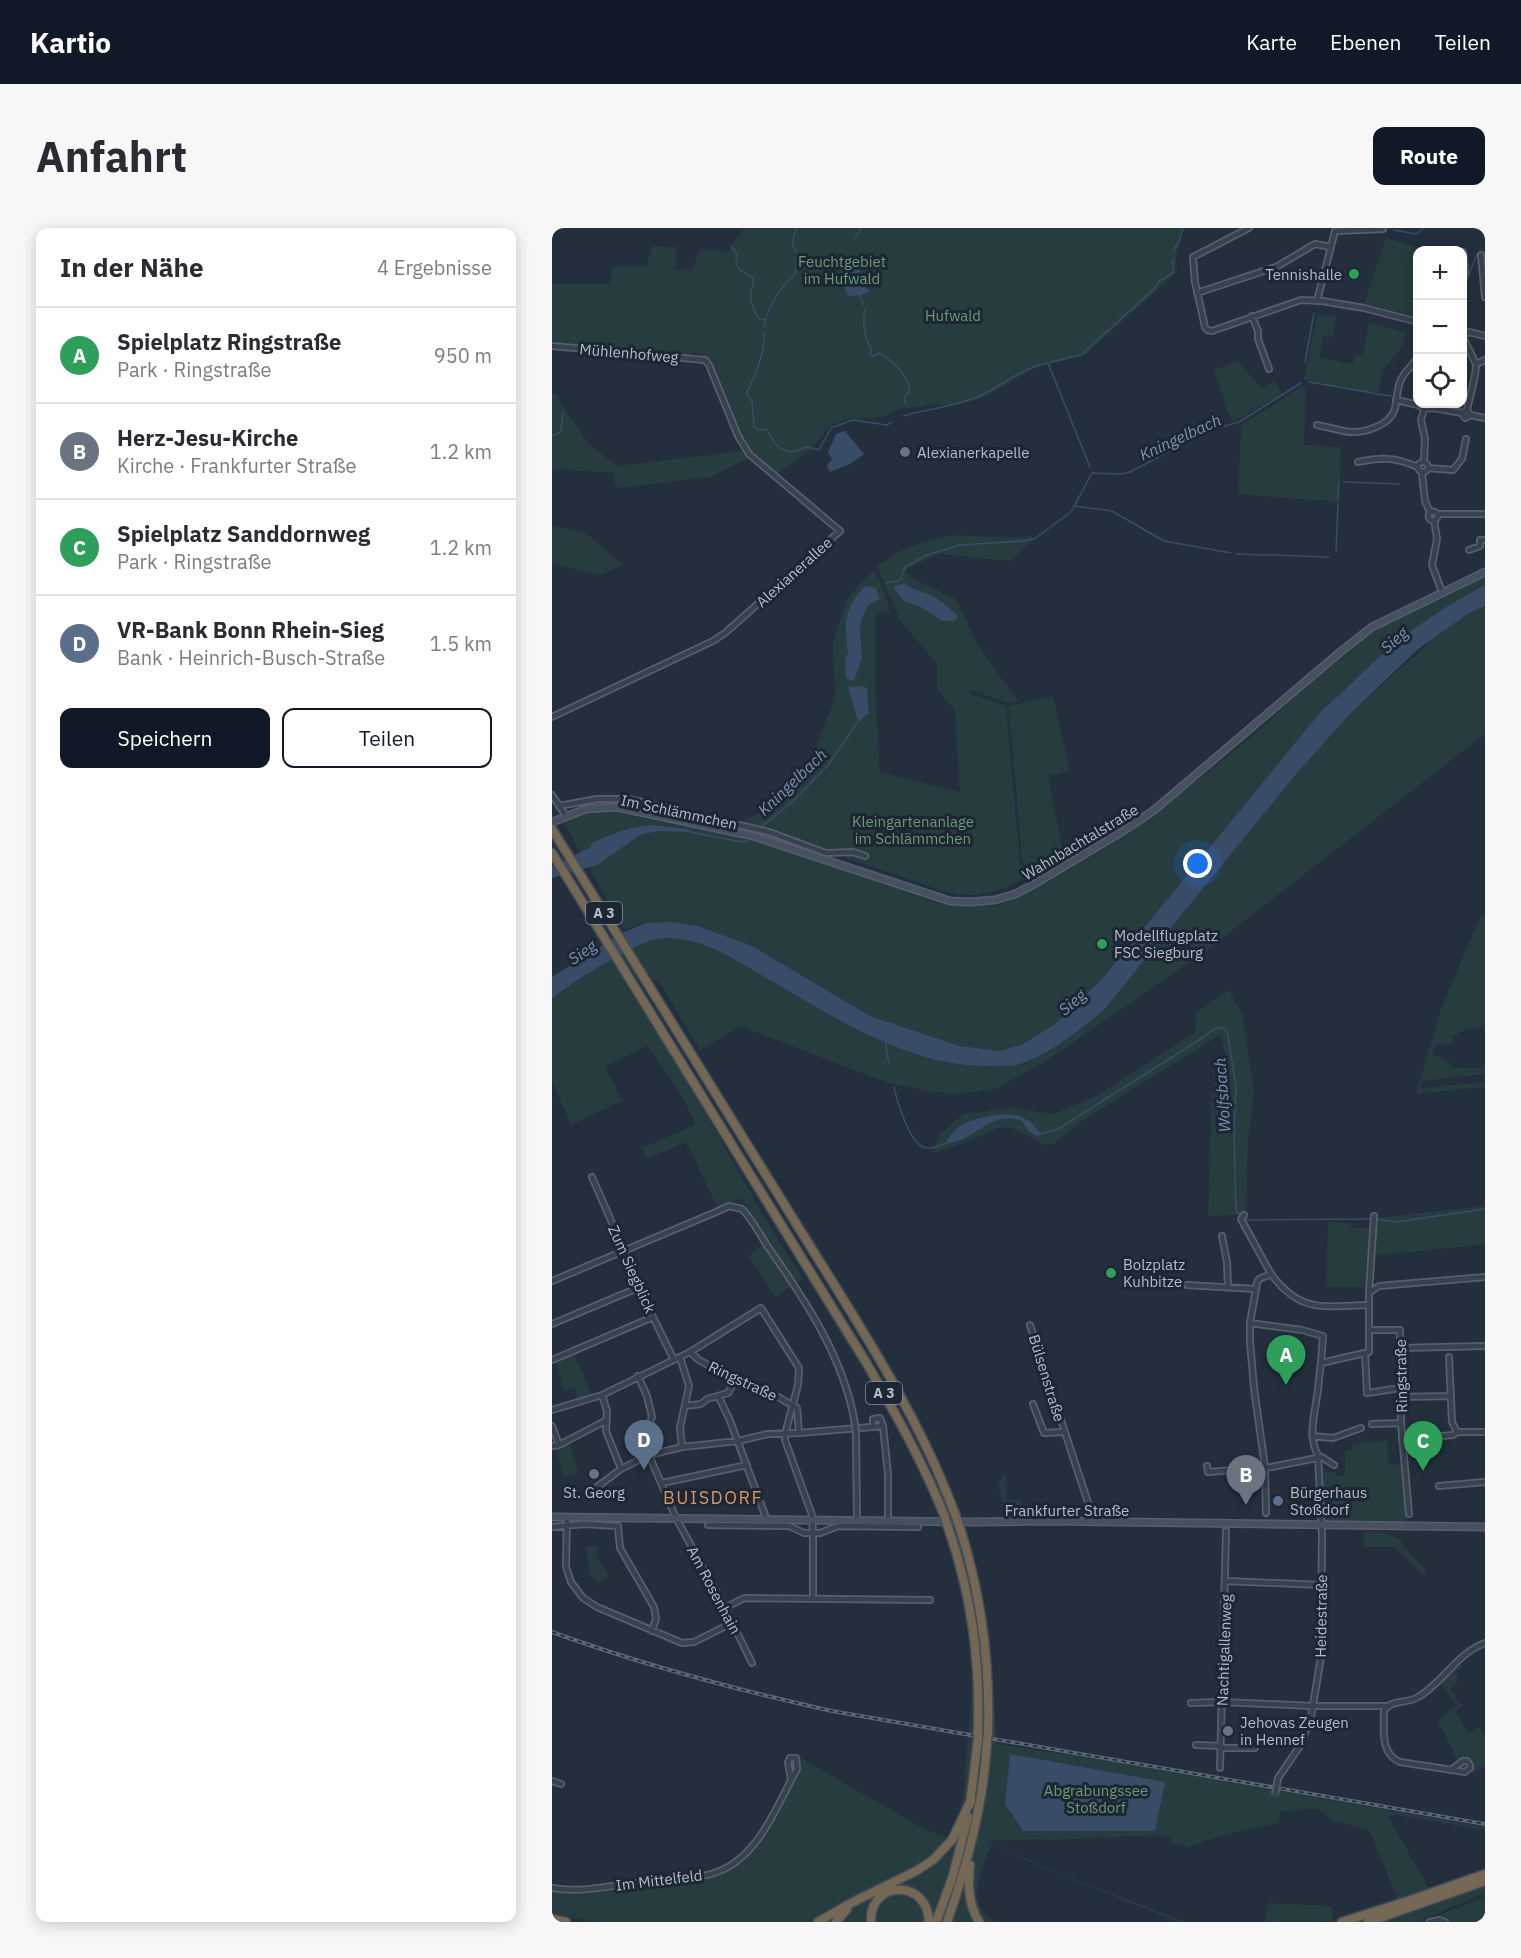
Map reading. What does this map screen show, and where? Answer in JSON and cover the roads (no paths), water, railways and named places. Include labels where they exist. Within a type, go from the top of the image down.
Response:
[{"type":"highway","name":"A 3","points":[[552,829],[861,1329],[920,1432],[960,1528],[974,1578],[983,1631],[988,1684],[983,1736],[966,1832],[972,1845],[947,1922]]},
{"type":"highway","name":"A 3","points":[[552,854],[867,1364],[908,1437],[944,1515],[964,1580],[974,1631],[983,1736],[983,1788],[936,1922]]},
{"type":"highway","points":[[818,1922],[922,1868],[938,1856],[952,1840],[966,1832]]},
{"type":"highway","points":[[972,1845],[969,1892],[972,1908],[979,1922]]},
{"type":"highway","points":[[1342,1922],[1485,1874]]},
{"type":"highway","points":[[1368,1922],[1485,1881]]},
{"type":"highway","points":[[871,1922],[872,1909],[879,1898],[885,1893],[899,1890],[907,1890],[919,1896],[927,1907],[929,1922]]},
{"type":"highway","points":[[836,1922],[861,1898]]},
{"type":"highway","points":[[552,1919],[566,1922]]},
{"type":"main road","name":"Wahnbachtalstraße","points":[[552,822],[586,809],[616,807],[753,836],[951,901],[995,900],[1033,885],[1153,811],[1372,627],[1485,572]]},
{"type":"main road","name":"Frankfurter Straße","points":[[552,1517],[566,1521],[676,1518],[1485,1527]]},
{"type":"street","points":[[1249,228],[1193,257],[1197,293],[1205,327],[1208,330],[1212,331],[1301,300],[1364,308],[1413,321]]},
{"type":"street","points":[[1317,301],[1335,231],[1383,229]]},
{"type":"street","points":[[1197,293],[1276,267],[1315,244],[1330,247]]},
{"type":"street","points":[[1480,255],[1485,297]]},
{"type":"street","points":[[1252,316],[1269,369]]},
{"type":"street","points":[[1467,334],[1485,336]]},
{"type":"street","points":[[1466,413],[1476,375],[1476,363],[1467,344]]},
{"type":"street","name":"Mühlenhofweg","points":[[552,346],[705,360]]},
{"type":"street","name":"Alexianerallee","points":[[552,717],[713,641],[725,633],[840,531],[749,454],[738,436],[705,360]]},
{"type":"street","points":[[1476,363],[1485,360]]},
{"type":"street","points":[[1317,425],[1344,431],[1365,431],[1386,423],[1395,412],[1399,381],[1413,363]]},
{"type":"street","points":[[1396,400],[1418,405],[1424,409],[1433,408],[1485,418]]},
{"type":"street","points":[[1424,409],[1421,420],[1425,439],[1424,462],[1428,468],[1454,472],[1462,459],[1466,439]]},
{"type":"street","points":[[1358,462],[1381,457],[1402,460],[1418,467],[1422,473],[1425,501],[1430,512],[1428,516],[1429,519],[1434,520]]},
{"type":"street","points":[[1418,467],[1424,462]]},
{"type":"street","points":[[1422,473],[1428,468]]},
{"type":"street","points":[[1430,512],[1485,514]]},
{"type":"street","points":[[1437,514],[1434,520],[1437,539],[1432,565],[1442,592]]},
{"type":"street","points":[[1469,550],[1480,546],[1480,540],[1485,540]]},
{"type":"street","points":[[552,795],[566,816]]},
{"type":"street","name":"Im Schlämmchen","points":[[560,806],[597,799],[629,800],[769,832],[826,853],[853,852],[865,856]]},
{"type":"street","name":"Zum Siegblick","points":[[592,1178],[674,1360]]},
{"type":"street","points":[[552,1281],[729,1206],[742,1209],[796,1286],[827,1341],[850,1401],[856,1432],[857,1520]]},
{"type":"street","points":[[1243,1217],[1271,1274],[1283,1290],[1302,1303],[1322,1306],[1369,1305]]},
{"type":"street","points":[[1321,1363],[1369,1352],[1369,1293],[1374,1219]]},
{"type":"street","points":[[1222,1236],[1227,1262],[1228,1287]]},
{"type":"street","points":[[1266,1513],[1265,1467],[1252,1365],[1250,1323],[1259,1279],[1271,1274]]},
{"type":"street","points":[[1369,1293],[1379,1286],[1485,1278]]},
{"type":"street","points":[[1186,1285],[1256,1289]]},
{"type":"street","points":[[552,1324],[640,1287]]},
{"type":"street","points":[[552,1410],[602,1395],[674,1360],[761,1308],[799,1368],[800,1376],[792,1405],[797,1407],[799,1433]]},
{"type":"street","points":[[552,1360],[653,1317]]},
{"type":"street","name":"Heidestraße","points":[[1250,1323],[1302,1330],[1323,1336],[1312,1419],[1313,1445],[1318,1458],[1321,1525],[1321,1657],[1311,1717],[1300,1746],[1278,1778],[1275,1795]]},
{"type":"street","name":"Bülsenstraße","points":[[1030,1325],[1094,1521]]},
{"type":"street","name":"Ringstraße","points":[[1369,1330],[1400,1330],[1401,1423],[1409,1514]]},
{"type":"street","points":[[1401,1348],[1485,1346]]},
{"type":"street","name":"Ringstraße","points":[[690,1352],[699,1360],[733,1379],[771,1393],[792,1405],[784,1434]]},
{"type":"street","points":[[1365,1353],[1367,1393],[1400,1388]]},
{"type":"street","points":[[680,1357],[689,1386],[680,1428],[682,1447]]},
{"type":"street","points":[[1449,1357],[1452,1422],[1457,1432]]},
{"type":"street","points":[[638,1376],[652,1417],[644,1438],[649,1455]]},
{"type":"street","points":[[685,1406],[701,1404],[707,1399],[728,1393],[733,1379]]},
{"type":"street","points":[[602,1395],[607,1411],[606,1431],[621,1469]]},
{"type":"street","points":[[718,1396],[729,1418],[765,1515]]},
{"type":"street","points":[[1401,1397],[1451,1396]]},
{"type":"street","name":"Bülsenstraße","points":[[1033,1404],[1044,1432],[1064,1432]]},
{"type":"street","points":[[873,1427],[873,1419],[880,1418],[884,1426],[888,1474],[888,1521]]},
{"type":"street","points":[[552,1446],[559,1445],[607,1420]]},
{"type":"street","points":[[1372,1424],[1401,1423]]},
{"type":"street","points":[[552,1426],[559,1445]]},
{"type":"street","points":[[589,1493],[621,1469],[649,1455],[682,1447],[738,1441],[768,1434],[884,1426]]},
{"type":"street","points":[[1312,1436],[1333,1438],[1361,1428]]},
{"type":"street","points":[[1402,1440],[1453,1435],[1457,1432],[1485,1432]]},
{"type":"street","points":[[784,1434],[813,1520],[813,1599]]},
{"type":"street","name":"Am Rosenhain","points":[[649,1455],[676,1518],[725,1608],[752,1664]]},
{"type":"street","points":[[1207,1466],[1208,1472],[1265,1467],[1318,1458],[1324,1458],[1334,1465]]},
{"type":"street","points":[[662,1483],[747,1465]]},
{"type":"street","points":[[1439,1486],[1485,1482]]},
{"type":"street","points":[[566,1521],[566,1567],[575,1589],[591,1603],[678,1642],[688,1644],[732,1623]]},
{"type":"street","points":[[552,1527],[566,1521],[618,1526],[620,1548],[654,1607],[656,1619],[652,1631]]},
{"type":"street","points":[[708,1525],[789,1526],[804,1533],[820,1533],[838,1526],[918,1527]]},
{"type":"street","name":"Nachtigallenweg","points":[[1220,1768],[1226,1531]]},
{"type":"street","points":[[1226,1581],[1321,1585]]},
{"type":"street","points":[[725,1608],[744,1598],[930,1600]]},
{"type":"street","points":[[1452,1769],[1392,1759],[1386,1750],[1384,1711],[1392,1703],[1418,1697],[1469,1651],[1485,1643]]},
{"type":"street","points":[[1191,1702],[1387,1706]]},
{"type":"street","points":[[1196,1745],[1255,1748],[1257,1741]]},
{"type":"street","name":"Im Mittelfeld","points":[[552,1888],[579,1889],[681,1879],[718,1872],[741,1856],[761,1836],[791,1780]]},
{"type":"street","points":[[552,1781],[561,1784]]},
{"type":"street","points":[[1430,1922],[1439,1920],[1445,1922]]},
{"type":"water","points":[[862,262],[860,271],[856,274],[858,281],[869,292],[848,296],[842,281],[826,280],[832,273],[840,276],[848,274],[844,265]]},
{"type":"water","points":[[845,431],[864,454],[850,464],[830,472],[827,466],[832,459],[828,452],[836,434]]},
{"type":"water","points":[[905,583],[913,589],[931,595],[945,605],[958,616],[955,621],[942,621],[921,607],[904,601],[894,589],[895,586]]},
{"type":"water","points":[[1485,585],[1485,606],[1469,613],[1418,649],[1350,714],[1297,773],[1104,1010],[1064,1041],[1032,1059],[1014,1065],[962,1065],[932,1059],[902,1049],[844,1023],[716,950],[677,939],[663,938],[639,946],[589,973],[552,999],[552,977],[624,932],[647,923],[673,922],[698,926],[752,946],[870,1016],[960,1046],[1000,1051],[1023,1044],[1055,1024],[1102,979],[1322,710],[1402,638],[1442,610]]},
{"type":"water","points":[[865,586],[876,588],[880,599],[868,605],[863,616],[860,628],[862,658],[852,681],[846,678],[847,617],[852,602]]},
{"type":"water","points":[[862,686],[868,689],[869,713],[858,722],[848,687]]},
{"type":"water","points":[[650,825],[687,829],[691,832],[657,831],[640,835],[597,865],[552,878],[552,866],[591,847],[592,843],[620,831]]},
{"type":"water","points":[[1005,1114],[1019,1116],[1031,1122],[1041,1134],[1037,1136],[1028,1131],[1022,1121],[1010,1118],[991,1122],[966,1137],[946,1143],[951,1135],[964,1124],[979,1118]]},
{"type":"water","name":"Abgrabungssee Stoßdorf","points":[[1010,1754],[1165,1782],[1155,1831],[1023,1831],[1005,1804]]},
{"type":"waterway","points":[[764,327],[775,298],[795,274],[797,254],[792,244],[796,228]]},
{"type":"waterway","points":[[855,238],[861,228]]},
{"type":"waterway","points":[[1173,251],[1179,242],[1183,228]]},
{"type":"waterway","name":"Kningelbach","points":[[1339,229],[1349,228]]},
{"type":"waterway","name":"Kningelbach","points":[[1394,230],[1416,234],[1424,228]]},
{"type":"waterway","name":"Kningelbach","points":[[1334,245],[1337,233]]},
{"type":"waterway","points":[[731,246],[737,254],[736,260]]},
{"type":"waterway","name":"Kningelbach","points":[[1330,259],[1333,248]]},
{"type":"waterway","points":[[1467,279],[1477,254]]},
{"type":"waterway","points":[[1050,362],[1081,355],[1155,288],[1158,282],[1173,273],[1173,259]]},
{"type":"waterway","points":[[736,263],[740,270],[753,278],[752,303],[759,318],[765,320]]},
{"type":"waterway","points":[[860,294],[863,305]]},
{"type":"waterway","points":[[865,309],[865,335],[872,350],[870,355],[872,357],[879,353],[903,374],[910,391],[904,397],[906,405]]},
{"type":"waterway","name":"Kningelbach","points":[[1305,362],[1314,313]]},
{"type":"waterway","points":[[764,334],[759,365],[746,393],[752,401],[754,426],[758,430],[767,429],[774,443],[782,449],[791,452],[808,447],[819,450],[831,428],[853,420],[887,425],[892,422]]},
{"type":"waterway","points":[[904,416],[972,399],[1028,369],[1048,363],[1090,467]]},
{"type":"waterway","points":[[1309,382],[1373,393]]},
{"type":"waterway","name":"Kningelbach","points":[[886,583],[900,580],[905,567],[927,555],[960,545],[1034,539],[1071,512],[1092,473],[1130,472],[1200,435],[1239,422],[1301,383]]},
{"type":"waterway","points":[[1375,394],[1392,396]]},
{"type":"waterway","points":[[1401,398],[1413,400]]},
{"type":"waterway","points":[[552,436],[561,432],[563,411]]},
{"type":"waterway","points":[[1338,498],[1339,482]]},
{"type":"waterway","points":[[1344,482],[1399,484]]},
{"type":"waterway","points":[[1336,551],[1338,503]]},
{"type":"waterway","points":[[1074,506],[1112,511],[1164,541],[1231,553]]},
{"type":"waterway","points":[[1237,554],[1329,557]]},
{"type":"waterway","name":"Kningelbach","points":[[761,827],[793,801],[829,764],[857,723]]},
{"type":"waterway","name":"Kningelbach","points":[[690,832],[742,842],[748,841]]},
{"type":"waterway","name":"Wolfsbach","points":[[1041,1134],[1058,1129],[1214,1029],[1223,1028],[1228,1036],[1236,1086],[1234,1132],[1236,1212],[1241,1215]]},
{"type":"waterway","name":"Wolfsbach","points":[[885,1041],[889,1064]]},
{"type":"waterway","name":"Wolfsbach","points":[[894,1087],[904,1120],[918,1143],[929,1148],[946,1143]]},
{"type":"waterway","name":"Wolfsbach","points":[[1376,1219],[1395,1222],[1485,1209]]},
{"type":"waterway","name":"Wolfsbach","points":[[1245,1218],[1248,1220],[1371,1219]]},
{"type":"railway","points":[[552,1632],[690,1676],[832,1711],[1485,1824]]},
{"type":"place","name":"Tennishalle","points":[[1354,274]]},
{"type":"place","name":"Alexianerkapelle","points":[[905,452]]},
{"type":"place","name":"Modellflugplatz FSC Siegburg","points":[[1102,944]]},
{"type":"place","name":"Bolzplatz Kuhbitze","points":[[1111,1273]]},
{"type":"place","name":"Spielplatz Ringstraße","points":[[1286,1385]]},
{"type":"place","name":"VR-Bank Bonn Rhein-Sieg","points":[[644,1470]]},
{"type":"place","name":"Spielplatz Sanddornweg","points":[[1423,1471]]},
{"type":"place","name":"St. Georg","points":[[594,1474]]},
{"type":"place","name":"Bürgerhaus Stoßdorf","points":[[1278,1501]]},
{"type":"place","name":"Herz-Jesu-Kirche","points":[[1246,1505]]},
{"type":"place","name":"Jehovas Zeugen in Hennef","points":[[1228,1731]]},
{"type":"district","name":"BUISDORF","points":[[713,1497]]},
{"type":"park label","name":"Feuchtgebiet im Hufwald","points":[[842,270]]},
{"type":"park label","name":"Hufwald","points":[[953,315]]},
{"type":"park label","name":"Kleingartenanlage im Schlämmchen","points":[[913,830]]},
{"type":"water label","name":"Sieg","points":[[1394,640]]},
{"type":"water label","name":"Sieg","points":[[582,952]]},
{"type":"water label","name":"Sieg","points":[[1072,1002]]}]
